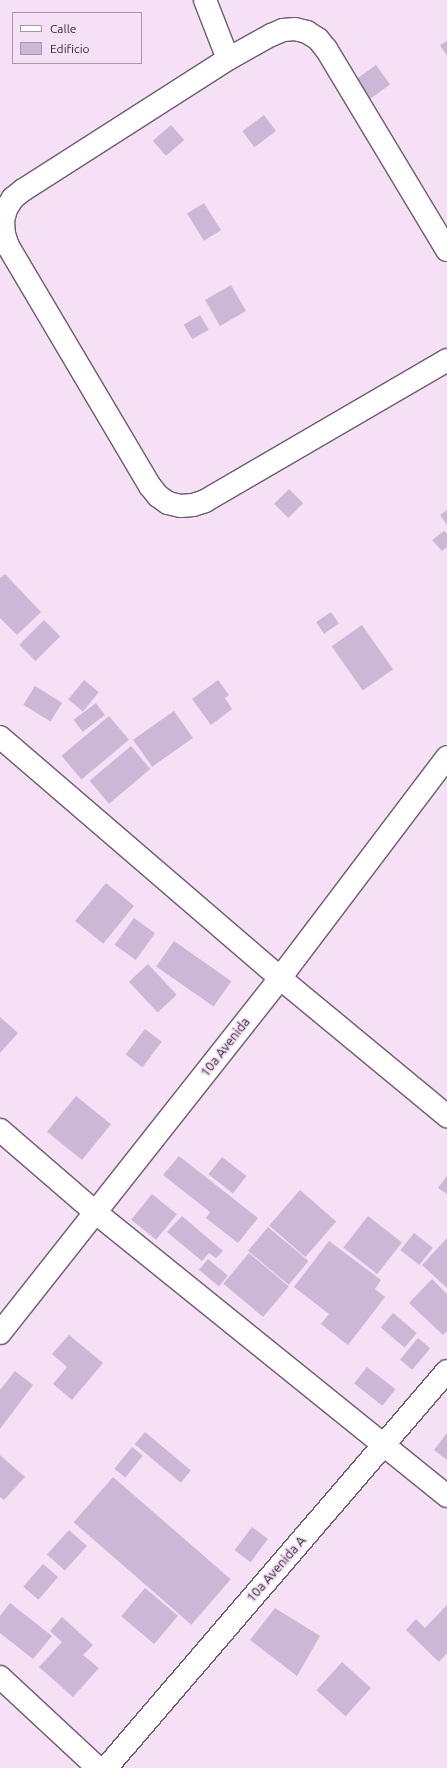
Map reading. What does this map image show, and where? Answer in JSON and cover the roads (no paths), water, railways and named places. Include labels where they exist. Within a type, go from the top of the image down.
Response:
[{"type":"street","points":[[205,0],[228,59]]},
{"type":"street","points":[[447,250],[326,49],[318,39],[307,32],[295,29],[283,30],[228,59],[23,190],[13,198],[6,209],[3,221],[4,234],[8,246],[150,486],[158,496],[168,503],[181,506],[194,505],[205,501],[447,360]]},
{"type":"street","points":[[0,737],[280,978],[447,1116]]},
{"type":"street","name":"10a Avenida","points":[[0,1333],[280,978],[447,757]]},
{"type":"street","points":[[0,1130],[95,1212],[447,1496]]},
{"type":"street","name":"10a Avenida A","points":[[106,1768],[447,1371]]},
{"type":"street","points":[[0,1677],[98,1768]]}]
